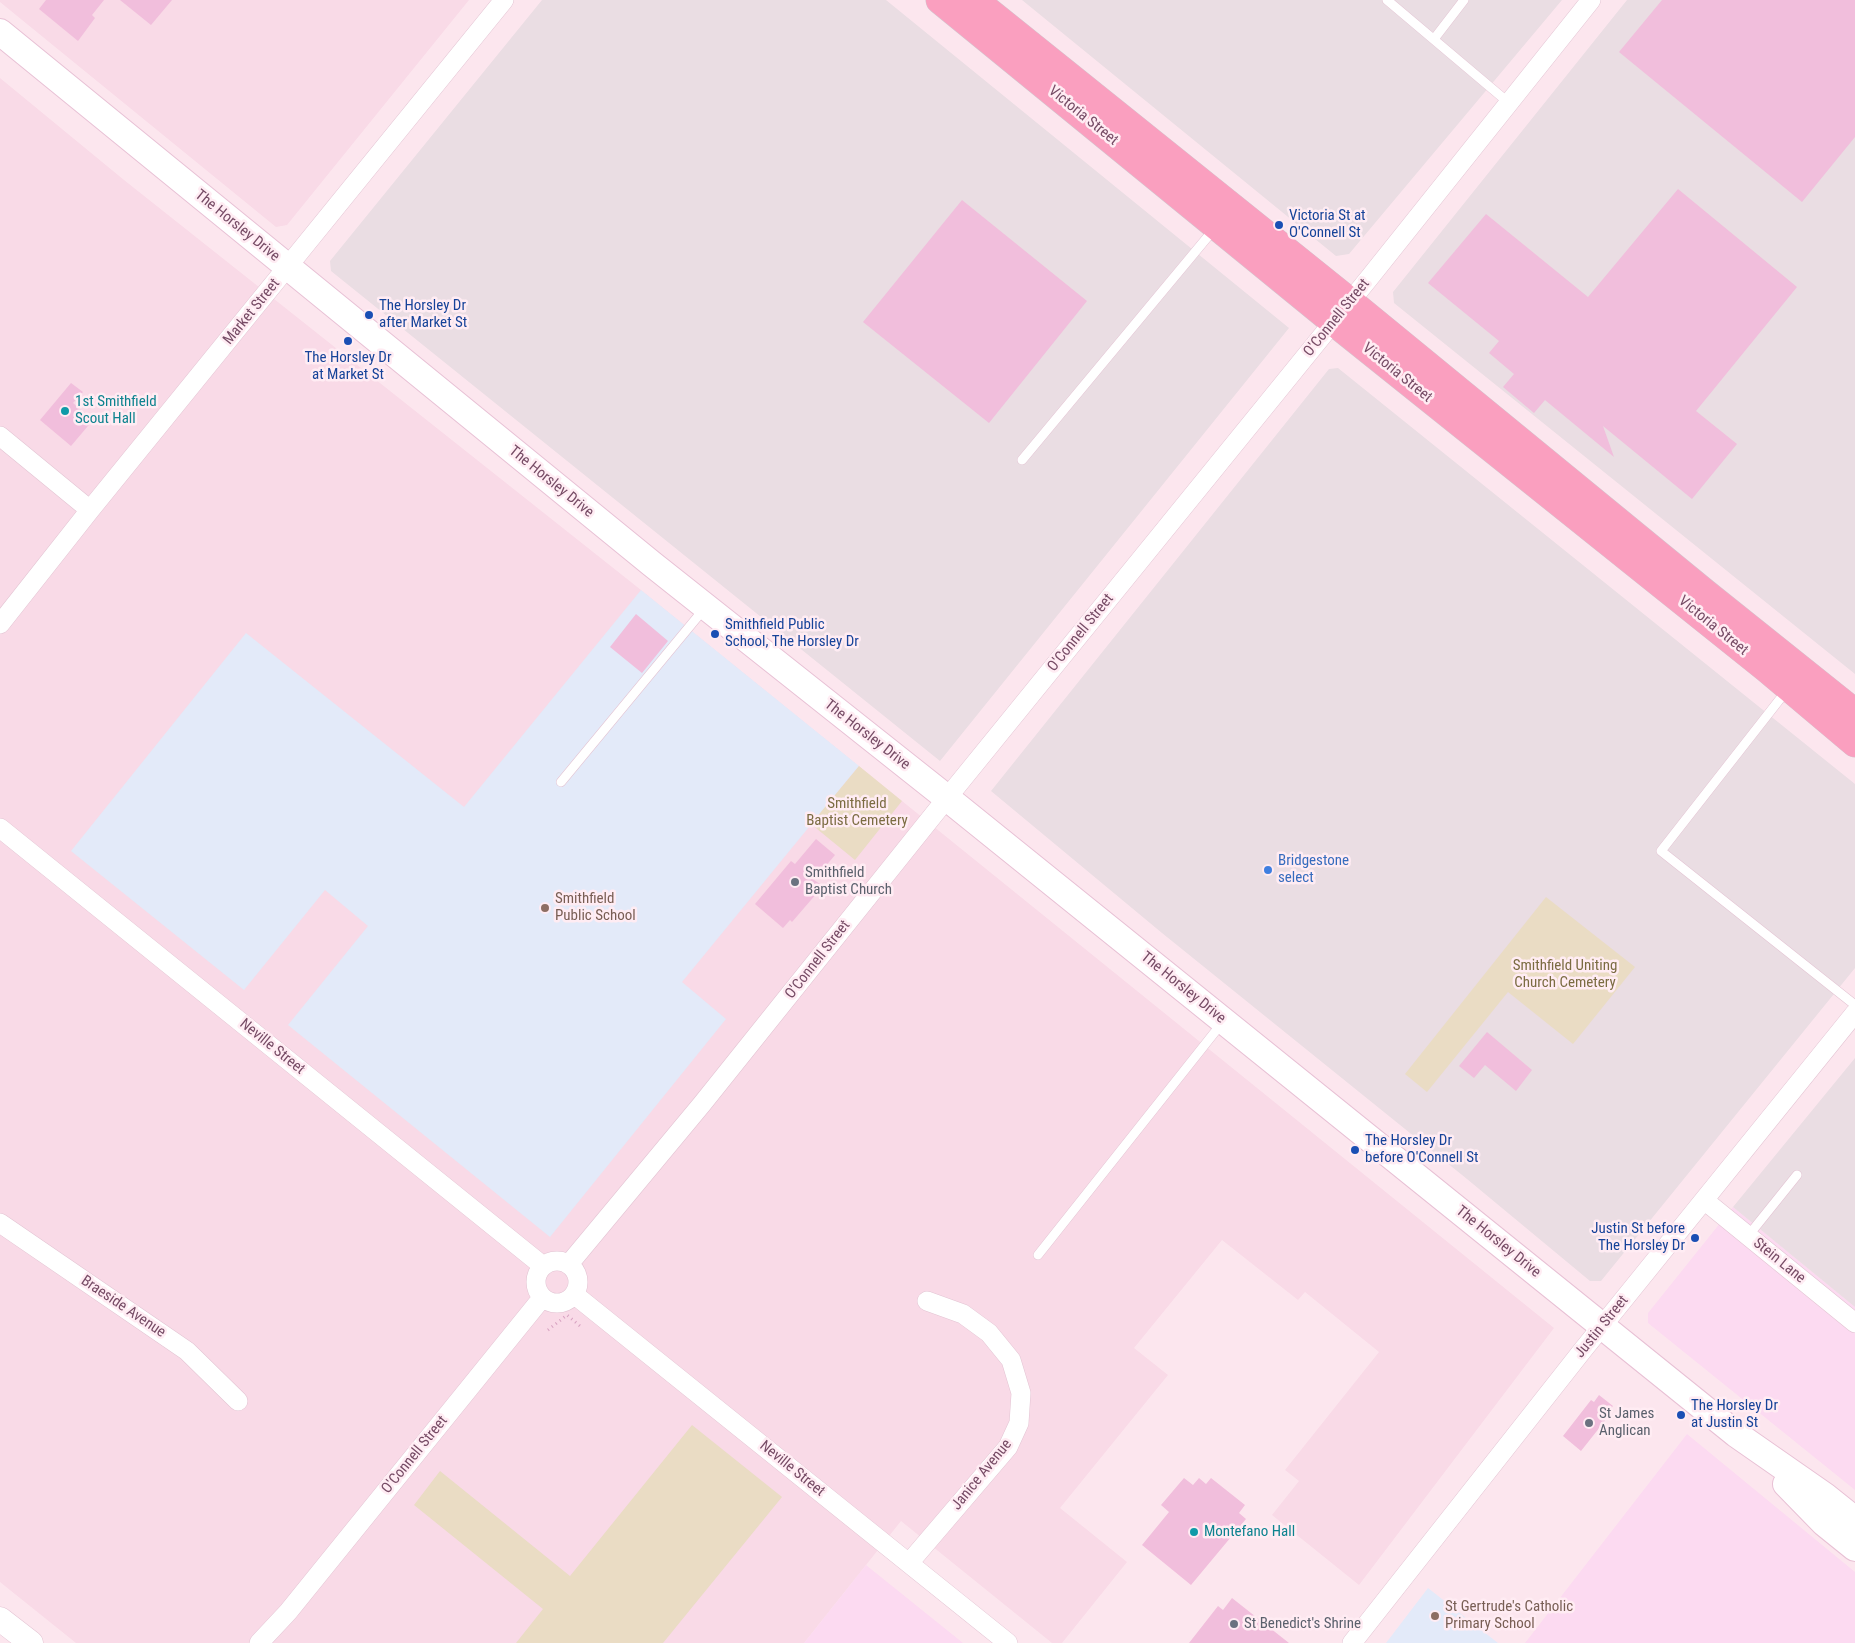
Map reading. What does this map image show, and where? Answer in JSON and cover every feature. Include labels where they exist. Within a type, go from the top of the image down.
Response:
[{"type":"main road","name":"Victoria Street","points":[[940,0],[1217,226],[1342,312],[1705,593],[1855,713]]},
{"type":"main road","name":"Victoria Street","points":[[974,0],[1855,743]]},
{"type":"main road","name":"The Horsley Drive","points":[[0,32],[287,268],[706,607],[1603,1325],[1736,1434],[1825,1496],[1855,1520]]},
{"type":"main road","name":"The Horsley Drive","points":[[1736,1434],[1824,1523],[1855,1548]]},
{"type":"street","name":"Market Street","points":[[0,624],[90,510],[504,0]]},
{"type":"street","name":"O'Connell Street","points":[[570,1264],[702,1104],[946,798],[1342,312],[1591,0]]},
{"type":"street","points":[[0,436],[90,510]]},
{"type":"street","name":"Neville Street","points":[[0,828],[543,1266]]},
{"type":"street","name":"Justin Street","points":[[1352,1643],[1603,1325],[1855,1013]]},
{"type":"street","name":"Stein Lane","points":[[1704,1200],[1855,1323]]},
{"type":"street","name":"Braeside Avenue","points":[[0,1223],[187,1351],[238,1401]]},
{"type":"street","points":[[553,1261],[562,1261],[570,1264],[578,1276],[579,1285],[575,1295],[561,1304],[542,1298],[536,1284],[537,1275],[543,1266],[553,1261]]},
{"type":"street","name":"Neville Street","points":[[575,1295],[1008,1643]]},
{"type":"street","name":"O'Connell Street","points":[[259,1643],[288,1612],[542,1298]]},
{"type":"street","name":"Janice Avenue","points":[[909,1563],[1008,1447],[1019,1423],[1020,1393],[1011,1360],[989,1333],[963,1314],[927,1301]]},
{"type":"street","name":"O'Connell Street","points":[[267,1643],[288,1612]]},
{"type":"street","points":[[0,1620],[30,1643]]},
{"type":"lane","points":[[1387,0],[1510,103]]},
{"type":"lane","points":[[1434,39],[1464,0]]},
{"type":"lane","points":[[1022,460],[1217,226]]},
{"type":"lane","points":[[562,782],[706,607]]},
{"type":"lane","points":[[1789,688],[1661,850],[1855,1006]]},
{"type":"lane","points":[[1038,1255],[1224,1021]]},
{"type":"lane","points":[[1748,1236],[1797,1175]]},
{"type":"path","points":[[548,1330],[566,1315],[580,1326]]},
{"type":"shaded area","points":[[0,0],[469,0],[287,225],[276,227],[0,2]]},
{"type":"shaded area","points":[[542,0],[886,0],[1289,328],[940,761],[331,271],[330,261]]},
{"type":"shaded area","points":[[1022,0],[1562,0],[1349,254],[1336,256]]},
{"type":"shaded area","points":[[1627,0],[1855,0],[1855,674],[1394,303],[1393,292]]},
{"type":"shaded area","points":[[0,78],[124,180],[641,590],[1554,1328],[1359,1585],[1272,1515],[1299,1481],[1285,1470],[1379,1352],[1305,1292],[1298,1300],[1222,1240],[1134,1348],[1168,1375],[1060,1508],[1127,1562],[1062,1643],[1052,1643],[901,1521],[804,1643],[76,1643],[0,1582]]},
{"type":"shaded area","points":[[1338,368],[1855,784],[1855,968],[1601,1281],[1590,1281],[1467,1179],[1162,933],[991,791],[1329,369]]},
{"type":"shaded area","name":"Smithfield Public School","points":[[641,590],[859,766],[682,982],[726,1019],[550,1237],[288,1025],[368,926],[325,890],[244,990],[71,851],[246,633],[464,807]]},
{"type":"shaded area","points":[[1855,1058],[1855,1307],[1733,1207]]},
{"type":"shaded area","points":[[1733,1207],[1855,1307],[1855,1490],[1648,1323],[1648,1313]]},
{"type":"shaded area","points":[[1687,1434],[1855,1572],[1855,1643],[1525,1643]]},
{"type":"shaded area","points":[[866,1565],[963,1643],[804,1643]]},
{"type":"shaded area","name":"St Gertrude's Catholic Primary School","points":[[1428,1588],[1498,1643],[1386,1643]]},
{"type":"green space","name":"Smithfield Baptist Cemetery","points":[[859,766],[902,801],[855,860],[811,824]]},
{"type":"green space","name":"Smithfield Uniting Church Cemetery","points":[[1546,897],[1635,967],[1573,1044],[1508,992],[1427,1092],[1405,1074]]},
{"type":"green space","points":[[692,1425],[782,1497],[663,1643],[516,1643],[543,1609],[414,1505],[440,1471],[570,1576]]},
{"type":"building","points":[[46,0],[104,0],[92,15],[95,18],[78,41],[39,9]]},
{"type":"building","points":[[120,0],[172,0],[151,25]]},
{"type":"building","points":[[1662,0],[1855,0],[1855,137],[1802,202],[1619,52]]},
{"type":"building","points":[[1678,189],[1797,287],[1696,411],[1737,444],[1692,499],[1603,426],[1614,457],[1545,400],[1534,413],[1503,387],[1514,374],[1489,353],[1499,341],[1428,283],[1486,214],[1588,297]]},
{"type":"building","points":[[962,200],[1087,301],[989,423],[863,322]]},
{"type":"building","name":"1st Smithfield Scout Hall","points":[[71,383],[83,392],[73,403],[93,420],[71,446],[40,420]]},
{"type":"building","points":[[636,614],[668,641],[642,673],[610,647]]},
{"type":"building","name":"Smithfield Baptist Church","points":[[816,839],[835,855],[814,880],[820,884],[814,891],[817,893],[792,922],[790,920],[783,928],[755,904],[791,861],[795,864]]},
{"type":"building","points":[[1487,1032],[1532,1070],[1516,1091],[1485,1065],[1474,1078],[1459,1066]]},
{"type":"building","name":"St James Anglican","points":[[1599,1395],[1613,1406],[1607,1413],[1608,1415],[1604,1422],[1581,1451],[1563,1436],[1591,1400],[1594,1402]]},
{"type":"building","name":"Montefano Hall","points":[[1184,1478],[1193,1485],[1199,1478],[1206,1484],[1211,1478],[1245,1505],[1239,1513],[1246,1519],[1191,1585],[1142,1545],[1169,1512],[1161,1505]]},
{"type":"building","name":"St Benedict's Shrine","points":[[1232,1598],[1289,1643],[1189,1643],[1218,1606],[1223,1610]]},
{"type":"place","name":"Victoria St at O'Connell St","points":[[1279,225]]},
{"type":"place","name":"The Horsley Dr after Market St","points":[[369,315]]},
{"type":"place","name":"The Horsley Dr at Market St","points":[[348,341]]},
{"type":"place","name":"1st Smithfield Scout Hall","points":[[65,411]]},
{"type":"place","name":"Smithfield Public School, The Horsley Dr","points":[[715,634]]},
{"type":"place","name":"Bridgestone select","points":[[1268,870]]},
{"type":"place","name":"Smithfield Baptist Church","points":[[795,882]]},
{"type":"place","name":"Smithfield Public School","points":[[545,908]]},
{"type":"place","name":"The Horsley Dr before O'Connell St","points":[[1355,1150]]},
{"type":"place","name":"Justin St before The Horsley Dr","points":[[1695,1238]]},
{"type":"place","name":"The Horsley Dr at Justin St","points":[[1681,1415]]},
{"type":"place","name":"St James Anglican","points":[[1589,1423]]},
{"type":"place","name":"Montefano Hall","points":[[1194,1532]]},
{"type":"place","name":"St Gertrude's Catholic Primary School","points":[[1435,1616]]},
{"type":"place","name":"St Benedict's Shrine","points":[[1234,1624]]}]
